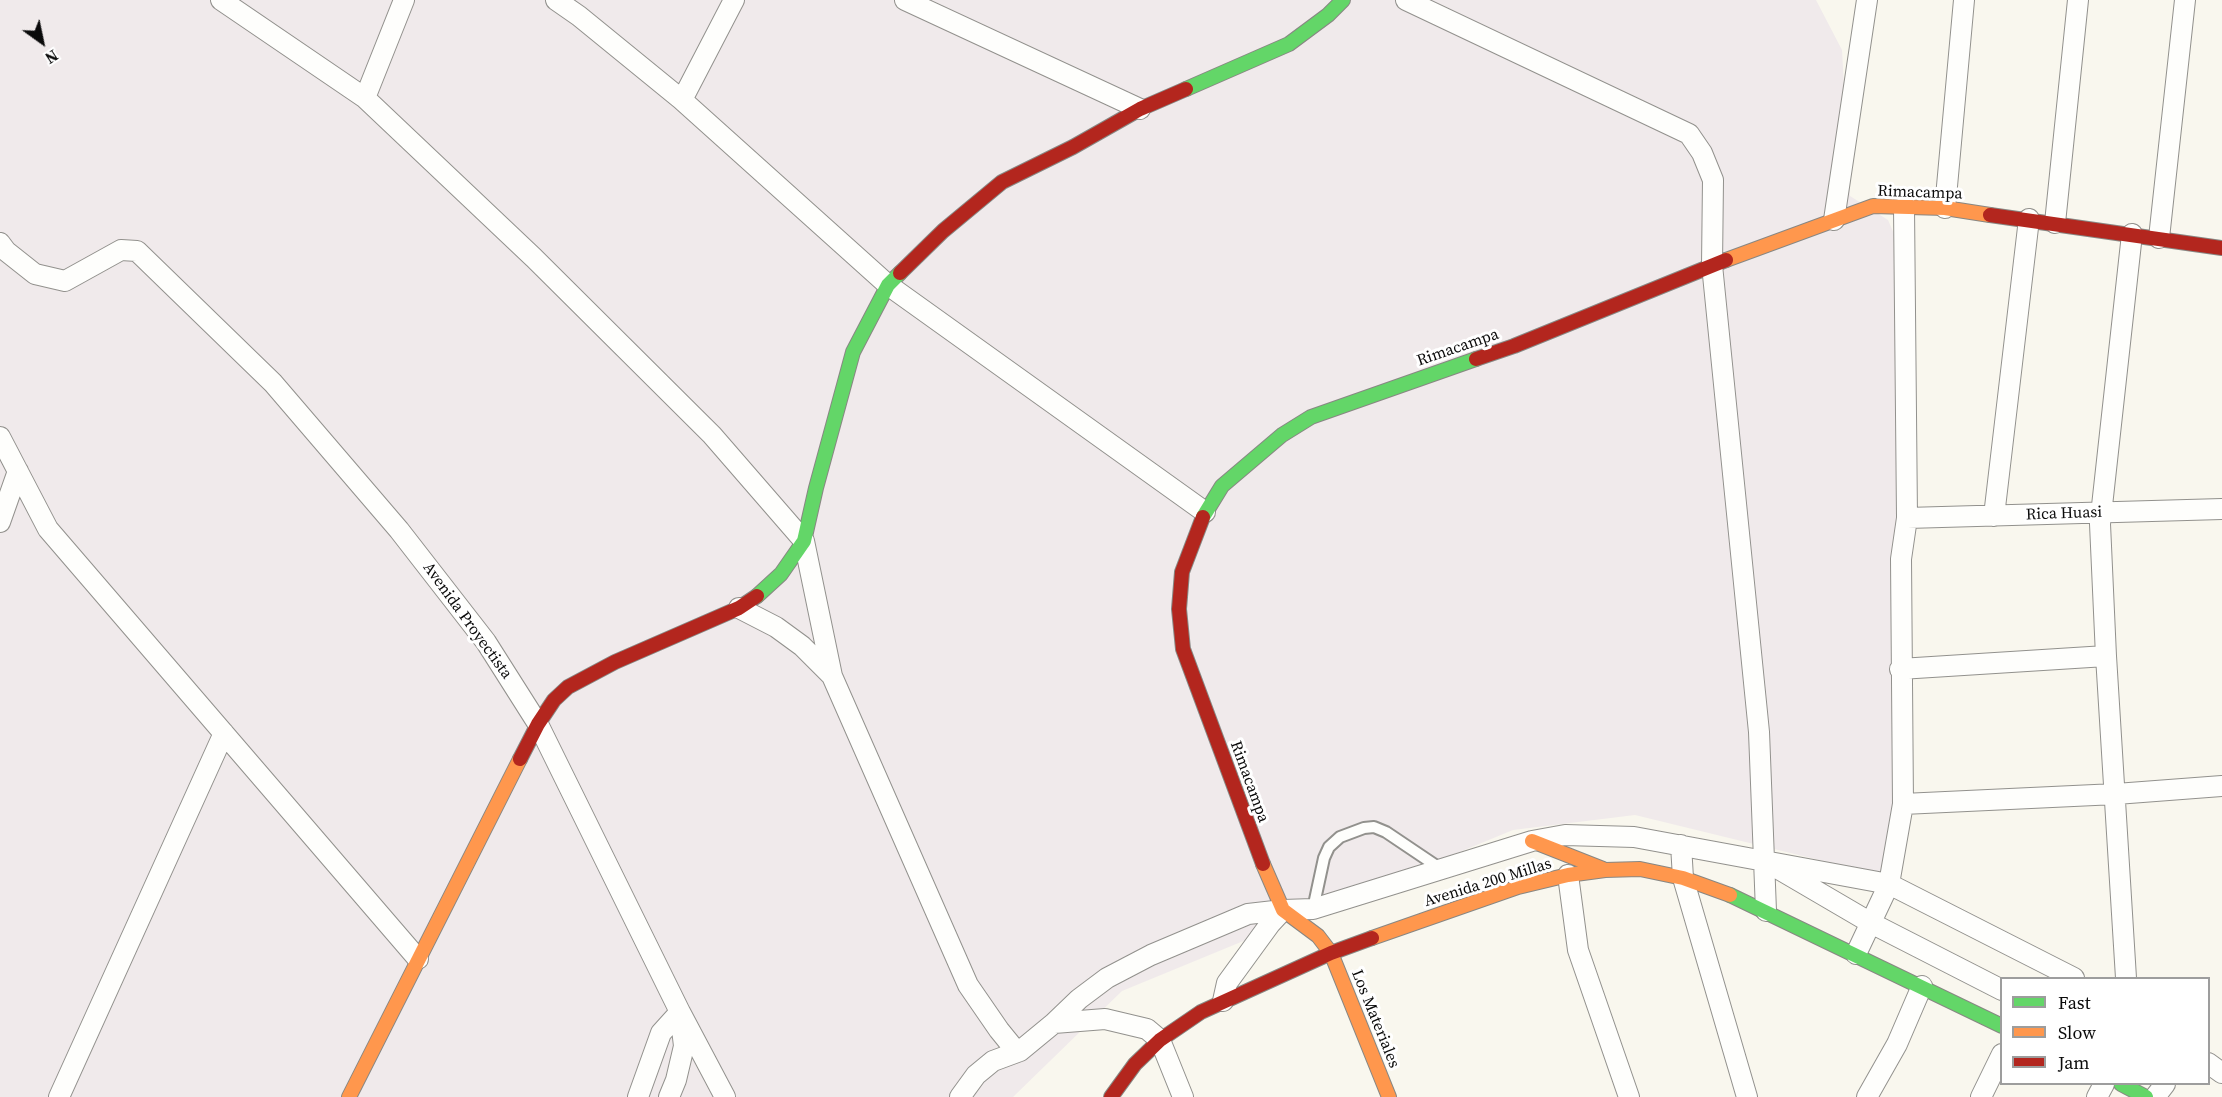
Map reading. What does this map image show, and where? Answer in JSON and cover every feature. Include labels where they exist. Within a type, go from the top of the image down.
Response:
[{"type":"street","points":[[221,0],[365,98],[534,258],[712,435],[804,541],[832,676],[968,985],[999,1030],[1012,1046],[1020,1051]]},
{"type":"street","points":[[365,98],[404,0]]},
{"type":"street","points":[[556,0],[579,16],[681,100],[888,285],[1205,512]]},
{"type":"street","points":[[681,100],[734,0]]},
{"type":"street","points":[[906,0],[1140,109]]},
{"type":"street","points":[[349,1097],[538,724],[554,700],[568,687],[615,662],[739,608],[762,593],[782,574],[804,541],[816,488],[854,352],[888,285],[943,231],[1002,182],[1073,147],[1140,109],[1289,44],[1328,15],[1343,0]]},
{"type":"street","points":[[1406,0],[1689,134],[1701,153],[1713,180],[1712,264],[1759,732],[1766,911]]},
{"type":"street","points":[[1834,220],[1867,0]]},
{"type":"street","points":[[1945,208],[1964,0]]},
{"type":"street","points":[[2055,223],[2078,0]]},
{"type":"street","points":[[2159,238],[2185,0]]},
{"type":"street","name":"Rimacampa","points":[[1331,953],[1318,936],[1283,910],[1267,876],[1183,649],[1179,609],[1182,572],[1205,512],[1222,486],[1282,435],[1311,417],[1514,346],[1712,264],[1873,206],[1945,208],[2222,248]]},
{"type":"street","points":[[1856,954],[1889,884],[1903,804],[1900,669],[1901,559],[1907,518],[1904,207]]},
{"type":"street","points":[[1994,516],[2029,219]]},
{"type":"street","points":[[2126,977],[2106,656],[2102,513],[2132,234]]},
{"type":"street","name":"Avenida Proyectista","points":[[0,243],[6,251],[35,274],[65,281],[121,250],[137,251],[273,383],[399,530],[486,642],[538,724],[680,1012],[684,1046],[676,1080],[669,1097]]},
{"type":"street","points":[[0,437],[48,528],[418,959]]},
{"type":"street","points":[[0,522],[18,471]]},
{"type":"street","name":"Rica Huasi","points":[[1907,518],[2222,509]]},
{"type":"street","points":[[739,608],[776,627],[802,646],[832,676]]},
{"type":"street","points":[[1900,669],[2106,656]]},
{"type":"street","points":[[59,1097],[224,733]]},
{"type":"street","points":[[1903,804],[2115,795],[2222,786]]},
{"type":"street","points":[[960,1097],[976,1075],[993,1061],[1020,1051],[1079,999],[1107,978],[1151,955],[1248,914],[1313,909],[1532,841],[1565,835],[1634,837],[1889,884],[2072,977]]},
{"type":"street","points":[[1532,841],[1605,870]]},
{"type":"street","points":[[1681,845],[1683,878],[1747,1097]]},
{"type":"street","points":[[1765,861],[1871,923],[2000,989]]},
{"type":"street","name":"Avenida 200 Millas","points":[[1111,1097],[1135,1064],[1160,1040],[1201,1012],[1223,1001],[1331,953],[1518,887],[1568,875],[1605,870],[1640,869],[1683,878],[1720,890],[2000,1025]]},
{"type":"street","points":[[1568,875],[1578,950],[1629,1097]]},
{"type":"street","points":[[1223,1001],[1227,983],[1283,910]]},
{"type":"street","name":"Los Materiales","points":[[1331,953],[1389,1097]]},
{"type":"street","points":[[1867,1097],[1897,1044],[1922,986]]},
{"type":"street","points":[[638,1097],[661,1033],[680,1012],[724,1097]]},
{"type":"street","points":[[1054,1023],[1105,1019],[1147,1029],[1160,1040],[1182,1097]]},
{"type":"street","points":[[1981,1097],[2000,1056]]},
{"type":"street","points":[[2125,1085],[2146,1097]]},
{"type":"lane","points":[[1313,909],[1324,858],[1329,847],[1340,837],[1364,828],[1374,827],[1386,832],[1441,869]]},
{"type":"shaded area","points":[[0,0],[1816,0],[1842,50],[1850,196],[1888,220],[1901,250],[1896,803],[1901,880],[1635,815],[1513,830],[1122,991],[1013,1097],[0,1097]]},
{"type":"traffic: fast","points":[[1186,89],[1289,44],[1328,15],[1343,0]]},
{"type":"traffic: fast","points":[[757,596],[781,574],[804,541],[853,352],[888,285],[900,273]]},
{"type":"traffic: fast","points":[[1203,517],[1222,486],[1282,435],[1311,417],[1476,359]]},
{"type":"traffic: fast","points":[[1730,895],[2000,1025]]},
{"type":"traffic: fast","points":[[2123,1085],[2146,1097]]},
{"type":"traffic: slow","points":[[1726,260],[1873,206],[1945,208],[1990,215]]},
{"type":"traffic: slow","points":[[349,1097],[520,759]]},
{"type":"traffic: slow","points":[[1532,841],[1603,869]]},
{"type":"traffic: slow","points":[[1263,864],[1283,910],[1318,936],[1331,953],[1389,1097]]},
{"type":"traffic: slow","points":[[1372,938],[1518,887],[1568,875],[1605,870],[1640,869],[1683,878],[1730,895]]},
{"type":"traffic: jam","points":[[900,273],[943,231],[1002,182],[1073,147],[1140,109],[1186,89]]},
{"type":"traffic: jam","points":[[1990,215],[2222,248]]},
{"type":"traffic: jam","points":[[1476,359],[1514,346],[1726,260]]},
{"type":"traffic: jam","points":[[1203,517],[1182,572],[1179,609],[1183,649],[1263,864]]},
{"type":"traffic: jam","points":[[520,759],[538,724],[554,700],[568,687],[615,662],[739,608],[757,596]]},
{"type":"traffic: jam","points":[[1111,1097],[1135,1064],[1160,1040],[1201,1012],[1331,953],[1372,938]]}]
